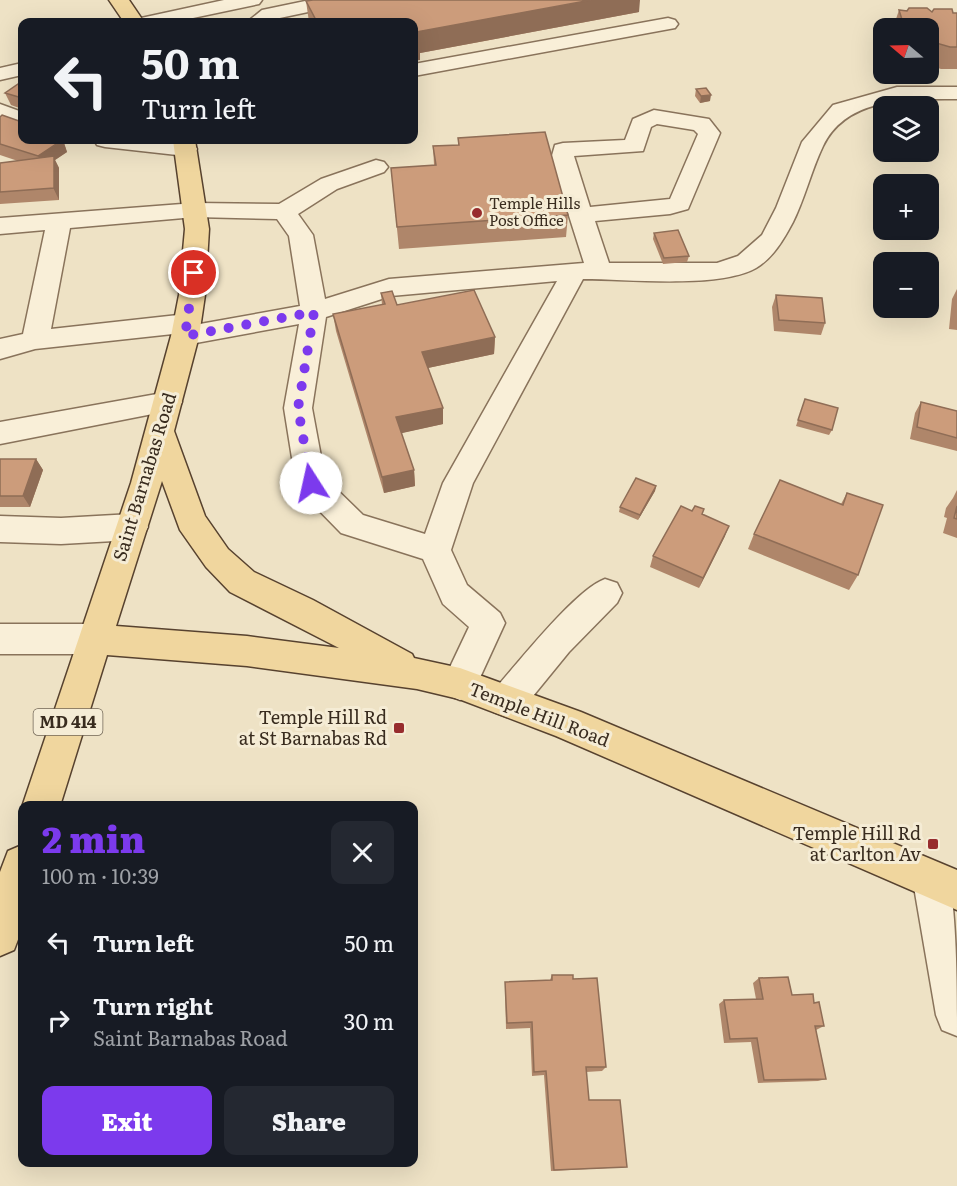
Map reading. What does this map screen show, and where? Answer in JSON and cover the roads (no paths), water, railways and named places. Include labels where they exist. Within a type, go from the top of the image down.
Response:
[{"type":"main road","points":[[119,0],[132,18]]},
{"type":"main road","name":"Saint Barnabas Road","points":[[44,801],[132,527],[160,432],[186,329],[197,229],[185,144]]},
{"type":"main road","points":[[160,432],[191,521],[217,558],[242,582],[301,610],[417,674]]},
{"type":"main road","name":"Temple Hill Road","points":[[94,639],[247,651],[417,674],[460,684],[568,724],[945,885]]},
{"type":"main road","points":[[0,936],[18,878]]},
{"type":"street","points":[[167,18],[252,0]]},
{"type":"street","points":[[263,18],[269,14],[339,0]]},
{"type":"street","points":[[418,69],[668,24]]},
{"type":"street","points":[[0,74],[18,70]]},
{"type":"street","points":[[0,349],[35,340],[186,329],[314,312],[389,288],[587,271],[718,271],[747,262],[772,238],[788,208],[813,142],[841,110],[897,93],[957,93]]},
{"type":"street","points":[[0,111],[18,118]]},
{"type":"street","points":[[460,684],[488,623],[455,594],[435,550],[458,483],[587,271],[580,215],[562,159],[554,148],[635,146],[641,124],[654,117],[701,124],[709,133],[680,204],[670,207],[580,215]]},
{"type":"street","points":[[0,226],[195,210],[284,212],[329,184],[376,166]]},
{"type":"street","points":[[284,212],[302,235],[314,312],[298,408],[311,483],[352,524],[435,550]]},
{"type":"street","points":[[35,340],[59,221]]},
{"type":"street","points":[[0,433],[168,402]]},
{"type":"street","points":[[0,529],[61,531],[132,527]]},
{"type":"street","points":[[507,701],[557,642],[605,592]]},
{"type":"street","points":[[0,639],[94,639]]},
{"type":"street","points":[[945,885],[946,970],[957,1015]]},
{"type":"place","name":"Temple Hills Post Office","points":[[477,213]]},
{"type":"place","name":"Temple Hill Rd at St Barnabas Rd","points":[[399,728]]},
{"type":"place","name":"Temple Hill Rd at Carlton Av","points":[[933,844]]}]
